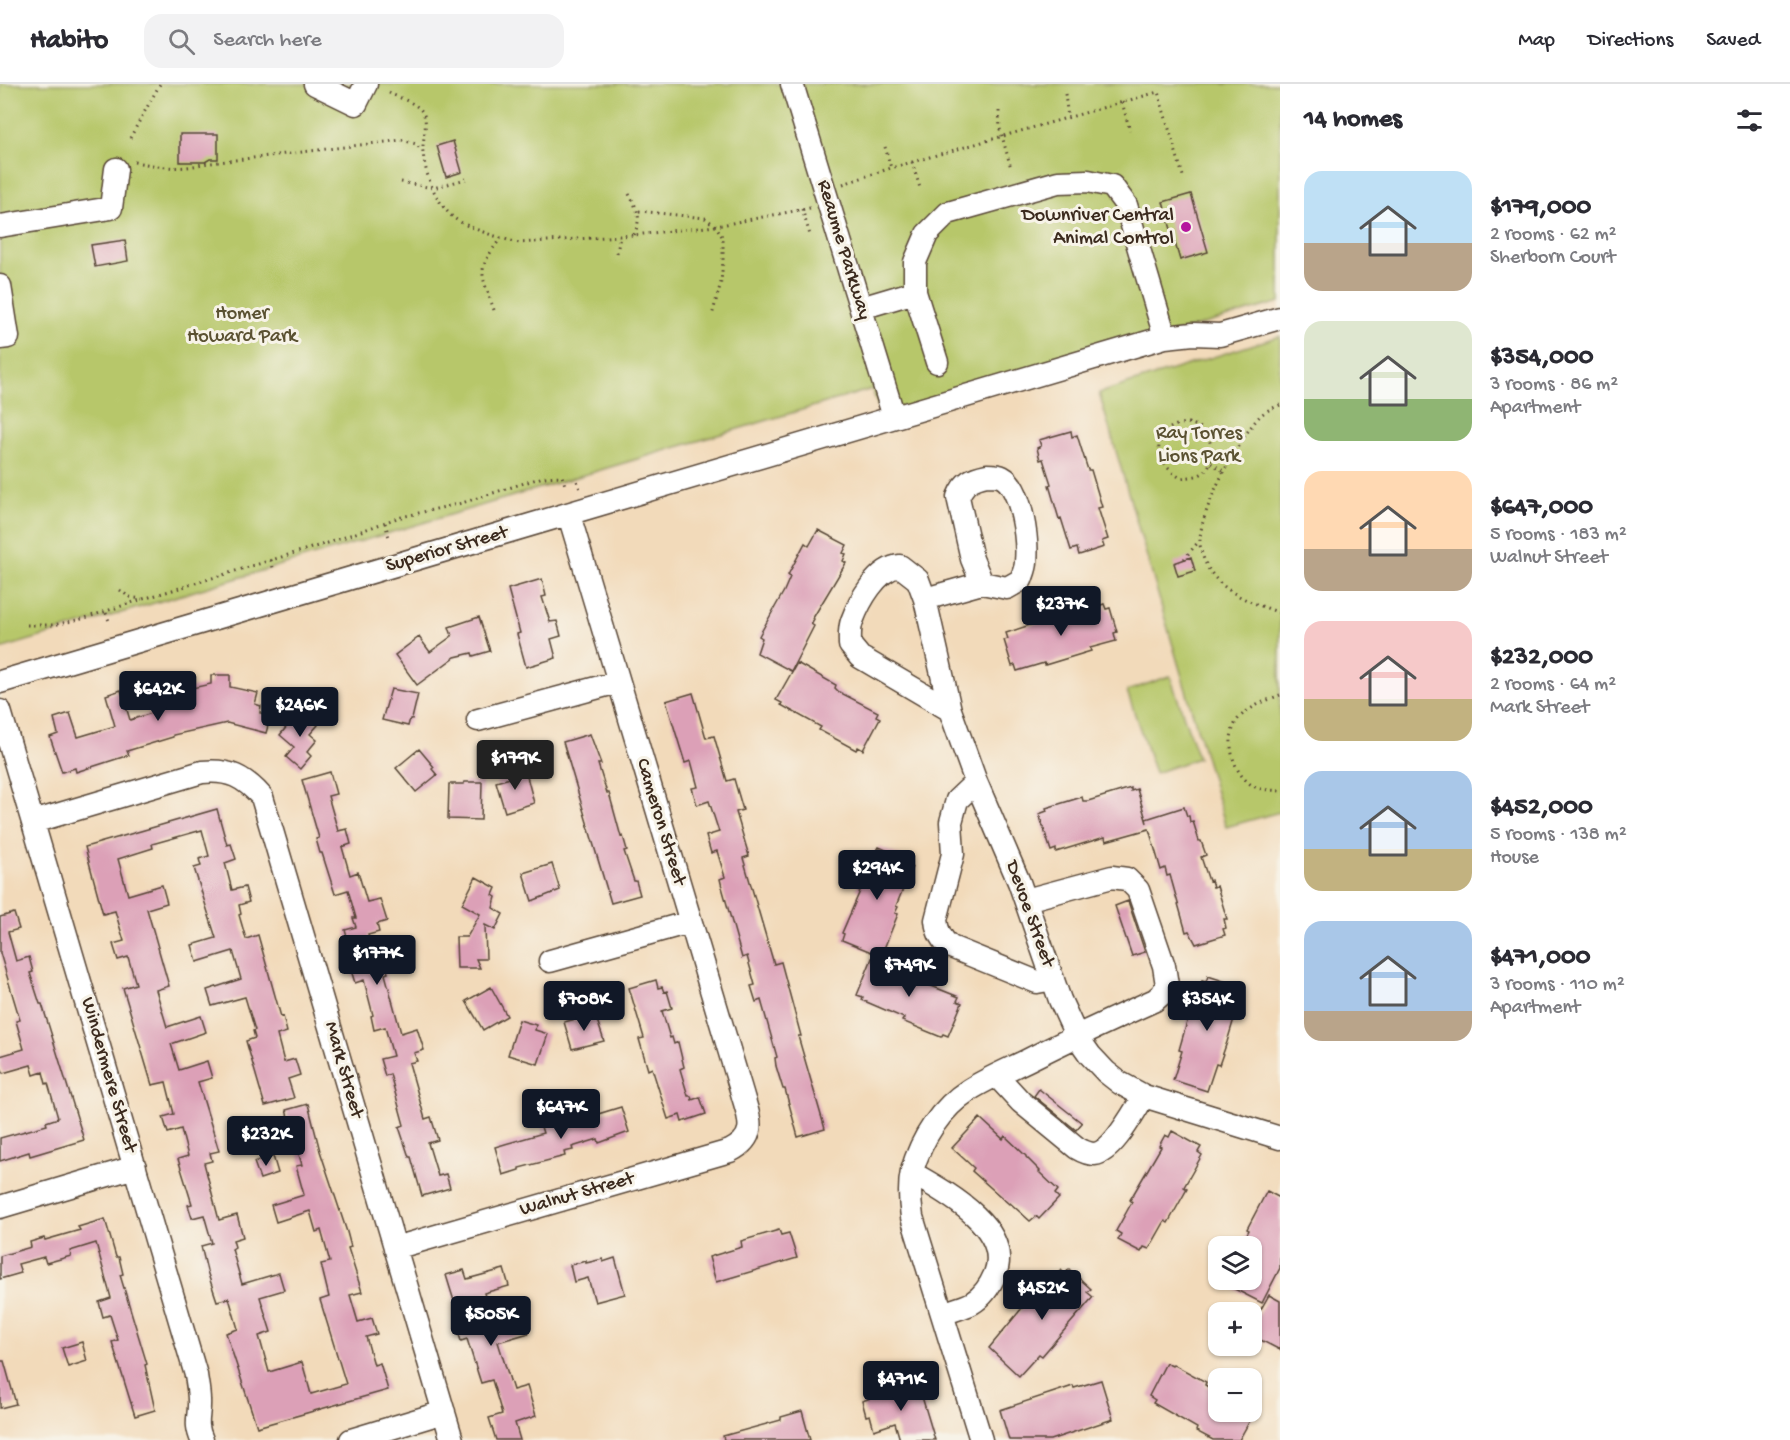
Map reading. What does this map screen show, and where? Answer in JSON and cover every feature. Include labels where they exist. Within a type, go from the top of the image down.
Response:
[{"type":"street","points":[[315,84],[356,105],[366,84]]},
{"type":"street","name":"Reaume Parkway","points":[[792,84],[894,417]]},
{"type":"street","points":[[0,226],[111,208],[125,165]]},
{"type":"street","points":[[937,362],[915,292],[915,262],[927,234],[948,213],[1058,182],[1088,181],[1112,186],[1126,205],[1166,337]]},
{"type":"street","points":[[0,286],[8,337],[0,338]]},
{"type":"street","points":[[861,308],[915,292]]},
{"type":"street","name":"Superior Street","points":[[0,682],[1166,337],[1193,334],[1220,335],[1280,318]]},
{"type":"street","points":[[925,599],[982,583],[1007,588],[1021,580],[1026,565],[1027,547],[1023,520],[1014,489],[1002,477],[987,475],[971,479],[961,488],[958,497],[972,559],[982,583]]},
{"type":"street","name":"Cameron Street","points":[[569,515],[742,1093],[750,1121],[749,1130]]},
{"type":"street","name":"Devoe Street","points":[[950,710],[860,657],[850,645],[851,622],[871,584],[879,576],[895,567],[900,566],[918,580],[925,599],[950,710],[976,782],[1026,900],[1060,1000],[1076,1035],[1106,1072],[1119,1083],[1144,1096],[1280,1138]]},
{"type":"street","points":[[478,720],[618,682]]},
{"type":"street","name":"Windermere Street","points":[[0,711],[196,1375],[200,1401],[196,1417],[202,1440]]},
{"type":"street","name":"Mark Street","points":[[33,822],[202,772],[227,772],[242,778],[261,797],[452,1440]]},
{"type":"street","points":[[976,782],[957,800],[951,822],[952,854],[936,920],[937,927],[945,942],[951,947],[1037,982],[1053,979]]},
{"type":"street","points":[[981,1440],[912,1217],[912,1173],[924,1141],[936,1121],[952,1103],[969,1090],[1076,1035],[1155,1000],[1167,985],[1164,966],[1138,890],[1127,879],[1112,877],[1026,900]]},
{"type":"street","points":[[550,961],[690,922]]},
{"type":"street","points":[[997,1076],[1029,1110],[1086,1153],[1096,1154],[1106,1148],[1115,1139],[1144,1096]]},
{"type":"street","name":"Walnut Street","points":[[395,1248],[730,1150],[745,1140],[749,1130]]},
{"type":"street","points":[[0,1207],[135,1167]]},
{"type":"street","points":[[912,1173],[957,1200],[985,1228],[997,1244],[999,1263],[986,1292],[973,1302],[942,1314]]},
{"type":"street","points":[[351,1440],[444,1412]]},
{"type":"path","points":[[130,138],[160,84]]},
{"type":"path","points":[[840,184],[1158,92],[1183,176]]},
{"type":"path","points":[[389,93],[417,107],[423,113],[425,122],[423,152],[433,188],[442,204],[455,219],[519,243],[634,235],[716,226],[819,206]]},
{"type":"path","points":[[1065,94],[1068,118]]},
{"type":"path","points":[[1122,102],[1130,130]]},
{"type":"path","points":[[999,111],[1002,136],[1011,168]]},
{"type":"path","points":[[125,165],[187,169],[202,164],[402,140],[416,144],[423,152]]},
{"type":"path","points":[[885,147],[891,168]]},
{"type":"path","points":[[912,162],[920,188]]},
{"type":"path","points":[[401,182],[433,188],[466,179]]},
{"type":"path","points":[[629,194],[639,212],[639,221],[634,235]]},
{"type":"path","points":[[802,208],[810,235]]},
{"type":"path","points":[[639,212],[705,218],[716,226],[723,238],[723,261],[721,282],[712,316]]},
{"type":"path","points":[[617,253],[620,236]]},
{"type":"path","points":[[494,310],[482,273],[486,257],[501,238]]},
{"type":"path","points":[[1184,559],[1199,541],[1205,514],[1245,434],[1262,414],[1280,405]]},
{"type":"path","points":[[1188,423],[1201,428],[1208,437],[1212,450],[1211,463],[1204,472],[1196,476],[1181,478],[1161,460],[1159,442],[1165,432],[1173,426],[1188,423]]},
{"type":"path","points":[[1211,463],[1225,472]]},
{"type":"path","points":[[27,625],[52,625],[82,620],[385,523],[501,492],[543,477],[562,476],[565,484]]},
{"type":"path","points":[[385,523],[389,537]]},
{"type":"path","points":[[1199,541],[1208,569],[1220,583],[1238,596],[1280,613]]},
{"type":"path","points":[[271,560],[274,571]]},
{"type":"path","points":[[120,590],[129,597],[143,599]]},
{"type":"path","points":[[106,612],[109,621]]},
{"type":"path","points":[[1280,695],[1257,704],[1237,722],[1231,742],[1234,762],[1240,775],[1257,788],[1280,791]]},
{"type":"green space","name":"Homer Howard Park","points":[[0,84],[1280,84],[1280,302],[882,418],[872,389],[0,649]]},
{"type":"green space","name":"Ray Torres Lions Park","points":[[1280,336],[1280,812],[1226,827],[1099,393]]},
{"type":"green space","points":[[1170,676],[1198,758],[1155,773],[1127,691]]},
{"type":"building","points":[[180,134],[218,134],[218,159],[205,162],[180,162]]},
{"type":"building","points":[[453,141],[462,172],[446,177],[437,146]]},
{"type":"building","name":"Downriver Central Animal Control","points":[[1191,194],[1208,252],[1180,260],[1163,202]]},
{"type":"building","points":[[125,240],[128,261],[95,267],[91,245]]},
{"type":"building","points":[[1071,431],[1072,437],[1077,435],[1088,470],[1091,470],[1102,507],[1098,508],[1108,539],[1102,541],[1104,547],[1079,555],[1077,548],[1071,550],[1061,518],[1059,519],[1043,459],[1040,460],[1037,448],[1041,446],[1039,440]]},
{"type":"building","points":[[818,530],[847,545],[843,553],[846,554],[843,561],[846,563],[813,618],[811,624],[814,626],[791,671],[757,653],[762,638],[759,636],[784,591],[790,577],[788,575],[805,543],[809,546]]},
{"type":"building","points":[[1191,557],[1195,571],[1178,576],[1174,563]]},
{"type":"building","points":[[542,579],[546,596],[542,597],[550,622],[557,621],[561,636],[551,639],[556,658],[526,667],[508,589]]},
{"type":"building","points":[[1104,604],[1106,609],[1110,608],[1117,632],[1114,633],[1116,641],[1045,665],[1044,663],[1017,671],[1015,665],[1012,666],[1004,640],[1008,639],[1006,633],[1078,609],[1079,612]]},
{"type":"building","points":[[479,617],[490,651],[473,656],[472,653],[455,657],[417,685],[395,655],[419,637],[430,652],[452,636],[449,627]]},
{"type":"building","points":[[797,663],[836,685],[835,688],[839,692],[878,712],[876,716],[880,718],[863,750],[858,747],[856,750],[819,730],[821,727],[776,700]]},
{"type":"building","points":[[211,675],[230,675],[230,687],[258,693],[255,704],[261,706],[260,713],[271,715],[266,733],[227,723],[173,735],[173,737],[127,751],[129,755],[76,772],[75,768],[62,772],[50,737],[58,734],[54,718],[70,713],[78,737],[115,726],[106,695],[121,690],[130,720],[155,712],[146,683],[164,678],[169,693],[211,684]]},
{"type":"building","points":[[391,689],[418,694],[408,726],[382,720]]},
{"type":"building","points":[[693,693],[706,738],[714,736],[727,781],[734,779],[743,810],[736,812],[749,856],[743,858],[774,964],[781,962],[801,1036],[798,1036],[825,1129],[798,1137],[776,1066],[775,1058],[777,1057],[761,1000],[756,1002],[751,986],[755,985],[747,956],[742,958],[722,887],[720,879],[725,877],[717,851],[711,853],[706,836],[719,832],[709,801],[697,805],[692,788],[698,787],[691,761],[685,763],[666,701]]},
{"type":"building","points":[[300,710],[318,725],[310,734],[317,740],[307,752],[311,756],[300,769],[286,757],[294,747],[280,735]]},
{"type":"building","points":[[590,734],[601,764],[598,764],[621,837],[623,836],[627,850],[624,851],[640,895],[611,903],[563,742]]},
{"type":"building","points":[[419,749],[434,767],[432,769],[437,775],[416,792],[396,768]]},
{"type":"building","points":[[525,769],[534,803],[505,812],[496,782],[510,778],[508,774]]},
{"type":"building","points":[[330,772],[336,794],[328,796],[338,831],[347,829],[351,844],[342,847],[350,875],[358,872],[367,902],[380,899],[387,921],[377,924],[379,932],[368,935],[376,961],[384,958],[388,973],[385,974],[401,1033],[417,1028],[424,1050],[414,1053],[417,1061],[409,1063],[425,1119],[431,1117],[438,1140],[428,1143],[438,1176],[446,1174],[450,1188],[422,1196],[411,1157],[409,1157],[399,1127],[404,1125],[390,1074],[385,1076],[380,1059],[393,1056],[385,1027],[374,1030],[371,1016],[373,1015],[364,980],[355,983],[351,970],[356,969],[345,930],[356,927],[353,918],[356,918],[348,890],[335,894],[322,853],[320,853],[316,839],[319,838],[302,780]]},
{"type":"building","points":[[464,782],[482,782],[481,820],[448,819],[449,784],[464,784]]},
{"type":"building","points":[[1131,788],[1131,791],[1137,789],[1147,823],[1146,819],[1184,807],[1190,822],[1193,821],[1206,855],[1201,857],[1209,881],[1211,880],[1213,887],[1217,886],[1227,919],[1224,919],[1225,935],[1196,944],[1189,931],[1186,932],[1170,875],[1167,876],[1165,868],[1161,870],[1149,829],[1106,841],[1105,837],[1056,852],[1056,849],[1051,851],[1039,814],[1047,811],[1046,808],[1082,797],[1083,801],[1088,801]]},
{"type":"building","points":[[217,809],[227,845],[231,844],[236,859],[225,863],[232,890],[245,887],[249,902],[239,905],[241,914],[239,915],[246,939],[258,935],[281,1017],[283,1016],[287,1032],[277,1035],[284,1062],[295,1059],[300,1075],[288,1079],[294,1098],[265,1106],[246,1041],[255,1038],[253,1031],[255,1030],[245,997],[212,1006],[207,990],[241,979],[233,951],[197,962],[192,945],[216,938],[194,868],[201,866],[199,859],[209,856],[202,830],[152,844],[153,848],[118,859],[128,895],[162,885],[167,903],[147,909],[169,986],[156,990],[167,1027],[201,1016],[206,1032],[171,1044],[179,1070],[207,1061],[212,1078],[198,1082],[219,1151],[210,1153],[212,1161],[204,1163],[219,1220],[237,1215],[243,1237],[233,1240],[235,1247],[232,1249],[242,1284],[279,1273],[284,1290],[260,1297],[271,1332],[259,1336],[269,1372],[302,1362],[311,1394],[346,1384],[320,1300],[329,1297],[321,1264],[330,1262],[321,1230],[316,1232],[310,1211],[276,1222],[271,1205],[304,1195],[296,1166],[302,1165],[286,1110],[308,1104],[320,1151],[347,1232],[351,1247],[348,1248],[362,1292],[350,1295],[358,1322],[372,1318],[377,1334],[366,1337],[374,1365],[380,1363],[388,1390],[257,1427],[226,1333],[238,1329],[229,1298],[217,1301],[207,1271],[201,1246],[212,1243],[204,1215],[192,1218],[188,1205],[192,1204],[178,1159],[188,1156],[181,1129],[168,1133],[163,1117],[174,1114],[166,1082],[152,1085],[123,988],[136,984],[128,957],[118,960],[113,944],[124,941],[115,911],[103,914],[85,847]]},
{"type":"building","points":[[879,847],[911,861],[909,866],[912,867],[896,906],[898,907],[895,913],[898,914],[881,956],[842,940],[844,934],[842,933],[860,891],[856,889],[873,851],[876,852]]},
{"type":"building","points":[[552,864],[560,890],[532,901],[523,873]]},
{"type":"building","points":[[476,877],[496,888],[493,895],[496,897],[493,908],[503,914],[495,930],[485,925],[486,959],[476,959],[480,968],[457,968],[456,937],[467,937],[480,914],[462,904]]},
{"type":"building","points":[[1128,901],[1145,952],[1132,956],[1115,906]]},
{"type":"building","points":[[14,913],[19,929],[8,932],[16,961],[29,957],[33,972],[30,973],[40,1004],[42,1004],[84,1140],[30,1156],[29,1152],[0,1161],[0,1138],[47,1125],[46,1122],[58,1118],[43,1072],[34,1075],[31,1065],[3,1073],[0,1064],[0,1056],[24,1049],[16,1021],[20,1020],[0,953],[0,917]]},
{"type":"building","points":[[873,956],[915,974],[914,977],[919,981],[959,997],[957,1001],[962,1003],[948,1036],[943,1034],[941,1037],[902,1021],[904,1018],[862,1000],[863,997],[857,995]]},
{"type":"building","points":[[1208,976],[1236,985],[1235,989],[1242,992],[1219,1065],[1216,1064],[1207,1091],[1173,1080],[1191,1008],[1202,981],[1206,982]]},
{"type":"building","points":[[656,980],[658,988],[662,987],[664,992],[667,991],[672,1008],[662,1011],[670,1038],[672,1037],[674,1044],[678,1042],[684,1067],[680,1069],[688,1096],[691,1096],[692,1100],[700,1097],[706,1114],[682,1122],[680,1115],[668,1119],[652,1068],[648,1070],[639,1039],[644,1038],[629,988]]},
{"type":"building","points":[[491,987],[507,1016],[483,1030],[466,1001]]},
{"type":"building","points":[[595,1014],[604,1041],[572,1049],[564,1022]]},
{"type":"building","points":[[519,1020],[536,1025],[535,1030],[548,1034],[538,1064],[508,1055]]},
{"type":"building","points":[[1039,1089],[1082,1123],[1076,1130],[1034,1096]]},
{"type":"building","points":[[621,1107],[629,1132],[599,1143],[598,1139],[572,1147],[573,1150],[564,1152],[565,1156],[519,1168],[519,1170],[503,1175],[495,1147],[543,1133],[541,1127],[571,1118],[572,1122]]},
{"type":"building","points":[[980,1118],[1003,1139],[1005,1136],[1058,1190],[1055,1194],[1059,1198],[1039,1219],[1036,1216],[1030,1221],[1009,1204],[972,1171],[974,1168],[952,1148]]},
{"type":"building","points":[[1172,1131],[1201,1147],[1198,1152],[1202,1155],[1168,1223],[1165,1221],[1149,1249],[1144,1247],[1141,1252],[1118,1240],[1121,1234],[1116,1231],[1132,1202],[1130,1200],[1161,1147],[1159,1146],[1165,1135],[1169,1137]]},
{"type":"building","points":[[273,1156],[278,1173],[260,1179],[254,1162]]},
{"type":"building","points":[[1267,1191],[1280,1198],[1280,1268],[1262,1303],[1237,1290],[1262,1290],[1262,1236],[1246,1236],[1249,1230],[1247,1229]]},
{"type":"building","points":[[105,1219],[116,1257],[119,1257],[123,1274],[120,1275],[147,1364],[145,1365],[155,1410],[135,1416],[112,1342],[118,1340],[110,1315],[103,1317],[99,1302],[111,1298],[96,1243],[70,1251],[71,1256],[46,1263],[44,1257],[18,1264],[21,1273],[0,1279],[0,1256],[31,1247],[30,1242],[80,1230],[78,1227]]},
{"type":"building","points":[[779,1230],[781,1235],[789,1233],[797,1258],[716,1282],[709,1257],[742,1247],[741,1241]]},
{"type":"building","points":[[615,1258],[625,1294],[595,1302],[588,1278],[574,1282],[570,1265],[603,1259],[603,1262]]},
{"type":"building","points":[[504,1269],[509,1286],[484,1293],[493,1325],[524,1316],[529,1333],[498,1342],[513,1390],[527,1386],[536,1416],[515,1423],[520,1440],[496,1440],[489,1418],[502,1414],[492,1380],[481,1383],[467,1339],[461,1341],[457,1328],[462,1327],[446,1275],[464,1270],[467,1279]]},
{"type":"building","points":[[1069,1269],[1091,1289],[1087,1292],[1093,1297],[1042,1356],[1039,1354],[1019,1376],[989,1348],[1027,1302],[1061,1270],[1065,1274]]},
{"type":"building","points":[[1269,1295],[1280,1301],[1280,1350],[1262,1341],[1262,1307]]},
{"type":"building","points":[[82,1342],[87,1361],[68,1367],[62,1348]]},
{"type":"building","points":[[0,1361],[4,1361],[16,1404],[0,1408]]},
{"type":"building","points":[[1166,1363],[1172,1366],[1173,1364],[1206,1382],[1208,1422],[1249,1422],[1239,1440],[1213,1440],[1196,1431],[1197,1428],[1153,1403],[1155,1400],[1149,1396]]},
{"type":"building","points":[[917,1380],[935,1440],[900,1440],[895,1423],[874,1430],[870,1415],[866,1416],[862,1401],[874,1397],[873,1394]]},
{"type":"building","points":[[1101,1380],[1113,1419],[1050,1440],[1009,1440],[1000,1410],[1073,1386],[1074,1388]]},
{"type":"building","points":[[802,1411],[810,1440],[724,1440],[723,1436],[781,1420],[781,1417]]},
{"type":"place","name":"Downriver Central Animal Control","points":[[1186,227]]}]
